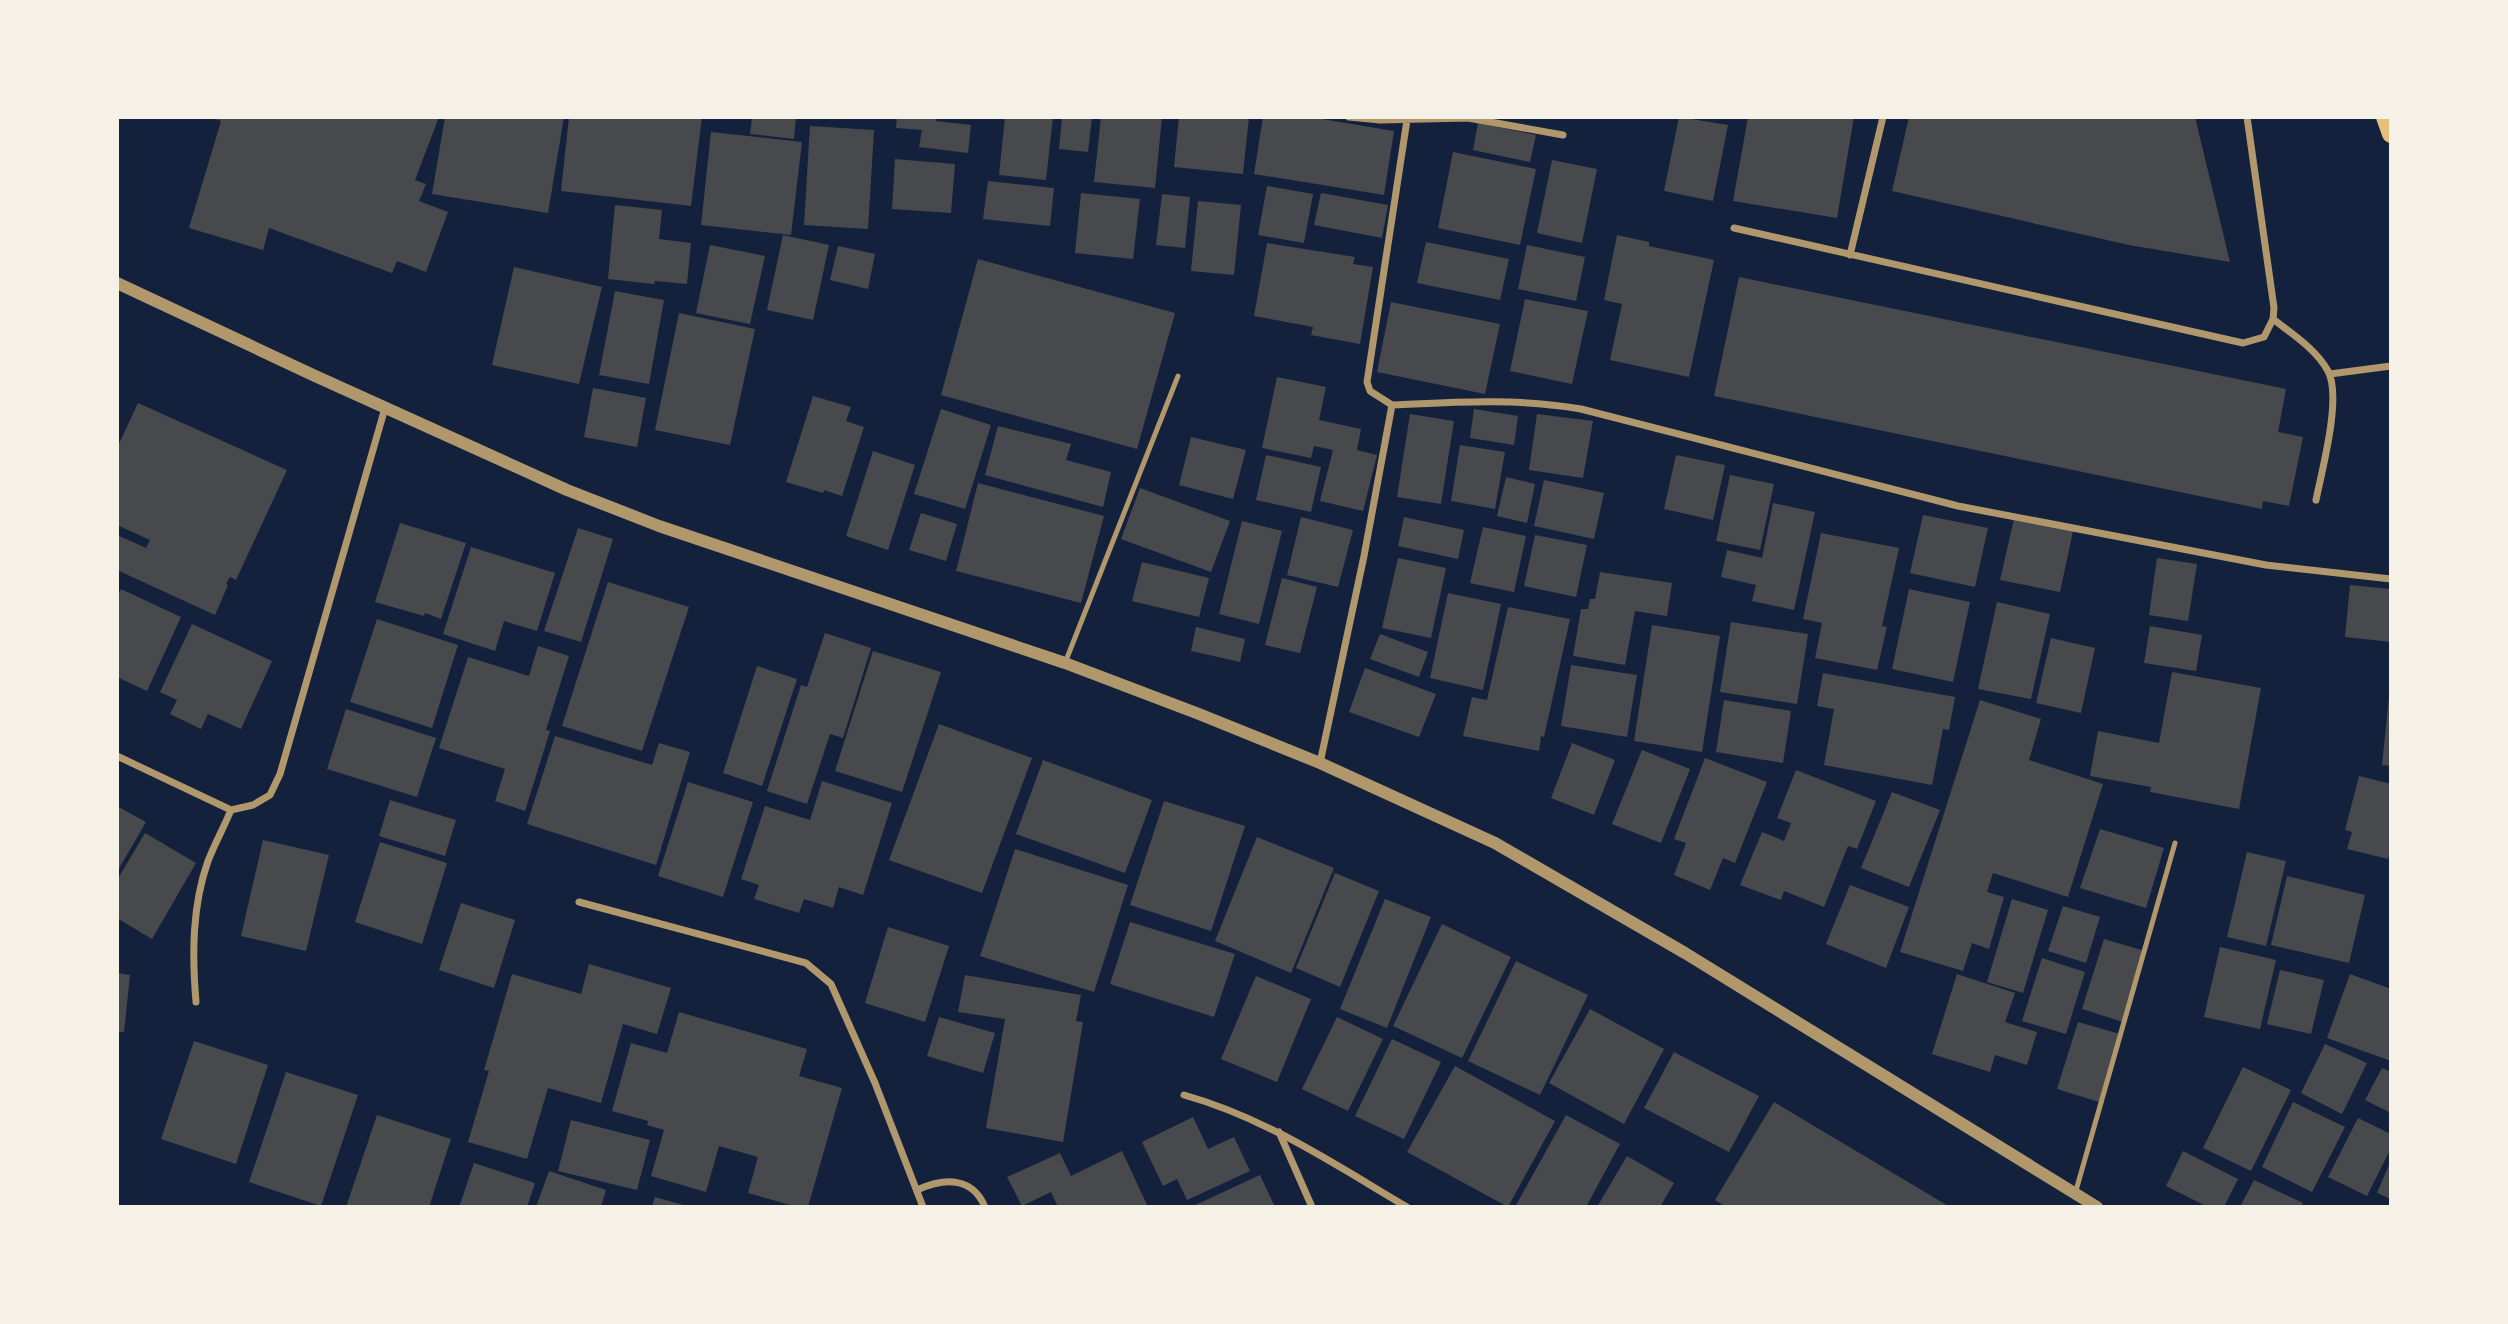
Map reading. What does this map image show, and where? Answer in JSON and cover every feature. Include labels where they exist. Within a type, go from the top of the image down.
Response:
[{"type":"main road","points":[[2385,117],[2391,134]]},
{"type":"street","points":[[1349,117],[1406,120],[1468,118],[1563,135]]},
{"type":"street","points":[[1850,255],[1883,117]]},
{"type":"street","points":[[1734,228],[2243,342],[2264,337],[2273,319],[2274,308],[2247,117]]},
{"type":"street","points":[[1406,120],[1367,382],[1370,391],[1392,405],[1483,401],[1540,402],[1958,506],[2266,565],[2391,579]]},
{"type":"street","points":[[117,283],[567,490],[659,526],[1065,663],[1199,714],[1320,763],[1495,844],[1685,953],[2098,1207]]},
{"type":"street","points":[[2273,319],[2314,353],[2330,374],[2333,410],[2316,500]]},
{"type":"street","points":[[2330,374],[2391,366]]},
{"type":"street","points":[[1320,763],[1364,556],[1392,405]]},
{"type":"street","points":[[117,756],[231,810],[253,805],[270,794],[280,774],[385,408]]},
{"type":"street","points":[[197,1002],[192,955],[197,912],[208,862],[231,810]]},
{"type":"street","points":[[579,902],[806,963],[821,974],[831,984],[870,1070],[923,1207]]},
{"type":"street","points":[[1184,1095],[1220,1105],[1279,1131],[1408,1207]]},
{"type":"street","points":[[1279,1131],[1312,1207]]},
{"type":"street","points":[[917,1190],[933,1183],[948,1181],[966,1185],[980,1194],[985,1207]]},
{"type":"lane","points":[[1065,663],[1178,376]]},
{"type":"lane","points":[[2076,1194],[2175,844]]},
{"type":"building","points":[[210,117],[439,117],[415,180],[426,184],[419,201],[448,212],[426,272],[397,261],[392,273],[269,228],[263,250],[189,228],[221,121]]},
{"type":"building","points":[[445,117],[564,117],[548,213],[432,194]]},
{"type":"building","points":[[569,117],[702,117],[691,206],[561,191]]},
{"type":"building","points":[[752,117],[796,117],[794,139],[750,134]]},
{"type":"building","points":[[897,117],[936,117],[936,121],[971,125],[968,153],[919,147],[922,130],[896,128]]},
{"type":"building","points":[[1005,117],[1053,117],[1046,180],[999,175]]},
{"type":"building","points":[[1062,117],[1092,117],[1088,152],[1059,149]]},
{"type":"building","points":[[1101,117],[1162,117],[1155,188],[1094,182]]},
{"type":"building","points":[[1179,117],[1249,117],[1243,174],[1174,167]]},
{"type":"building","points":[[1263,117],[1310,117],[1394,131],[1384,195],[1254,174]]},
{"type":"building","points":[[1679,117],[1728,125],[1713,201],[1664,191]]},
{"type":"building","points":[[1748,117],[1854,117],[1837,218],[1733,201]]},
{"type":"building","points":[[1909,117],[2195,117],[2230,262],[2129,245],[1892,191]]},
{"type":"building","points":[[1478,123],[1536,135],[1530,162],[1473,150]]},
{"type":"building","points":[[810,126],[874,130],[868,229],[804,225]]},
{"type":"building","points":[[711,132],[802,142],[791,235],[701,225]]},
{"type":"building","points":[[1453,152],[1536,169],[1520,245],[1438,228]]},
{"type":"building","points":[[895,159],[955,164],[951,213],[892,209]]},
{"type":"building","points":[[1552,160],[1597,169],[1582,243],[1537,233]]},
{"type":"building","points":[[988,181],[1054,188],[1050,226],[983,219]]},
{"type":"building","points":[[1267,186],[1313,194],[1304,243],[1258,235]]},
{"type":"building","points":[[1081,193],[1140,199],[1133,259],[1075,253]]},
{"type":"building","points":[[1321,193],[1388,205],[1382,238],[1314,225]]},
{"type":"building","points":[[1162,194],[1190,197],[1185,248],[1156,245]]},
{"type":"building","points":[[1198,201],[1241,205],[1234,275],[1191,271]]},
{"type":"building","points":[[615,205],[662,210],[659,239],[691,243],[687,284],[608,279]]},
{"type":"building","points":[[783,235],[829,245],[813,320],[767,310]]},
{"type":"building","points":[[1617,235],[1649,242],[1649,246],[1714,260],[1689,377],[1610,360],[1622,304],[1604,300]]},
{"type":"building","points":[[1426,242],[1509,259],[1500,300],[1417,283]]},
{"type":"building","points":[[1267,243],[1355,257],[1353,264],[1373,267],[1360,344],[1311,335],[1313,327],[1254,316]]},
{"type":"building","points":[[710,245],[765,256],[750,324],[696,313]]},
{"type":"building","points":[[1527,245],[1585,257],[1576,301],[1518,289]]},
{"type":"building","points":[[838,246],[875,254],[868,289],[830,280]]},
{"type":"building","points":[[978,259],[1175,313],[1137,449],[941,395]]},
{"type":"building","points":[[514,267],[602,287],[579,384],[492,365]]},
{"type":"building","points":[[1739,277],[2286,389],[2278,432],[2303,437],[2289,506],[2263,501],[2262,509],[1714,396]]},
{"type":"building","points":[[615,291],[664,300],[649,384],[599,375]]},
{"type":"building","points":[[1525,299],[1588,311],[1572,384],[1510,371]]},
{"type":"building","points":[[1391,302],[1500,324],[1485,394],[1377,372]]},
{"type":"building","points":[[679,313],[755,329],[730,445],[655,430]]},
{"type":"building","points":[[1277,377],[1326,387],[1319,420],[1361,429],[1357,450],[1377,455],[1363,511],[1320,501],[1333,450],[1314,446],[1311,458],[1262,448]]},
{"type":"building","points":[[593,388],[646,398],[637,447],[584,437]]},
{"type":"building","points":[[813,396],[851,407],[846,421],[864,427],[842,496],[786,482]]},
{"type":"building","points":[[138,403],[287,470],[236,580],[230,577],[226,584],[228,585],[215,615],[117,570],[117,535],[146,548],[150,540],[117,525],[117,448]]},
{"type":"building","points":[[941,409],[991,425],[965,509],[914,494]]},
{"type":"building","points":[[1474,409],[1518,416],[1514,445],[1470,438]]},
{"type":"building","points":[[1410,414],[1454,421],[1441,504],[1397,497]]},
{"type":"building","points":[[1537,414],[1593,421],[1583,478],[1529,470]]},
{"type":"building","points":[[998,426],[1071,444],[1066,460],[1111,472],[1103,507],[985,475]]},
{"type":"building","points":[[1191,437],[1246,450],[1233,499],[1179,485]]},
{"type":"building","points":[[1460,445],[1505,452],[1495,509],[1451,501]]},
{"type":"building","points":[[873,451],[915,465],[888,550],[846,536]]},
{"type":"building","points":[[1266,455],[1321,467],[1311,512],[1256,500]]},
{"type":"building","points":[[1676,455],[1725,465],[1713,520],[1664,509]]},
{"type":"building","points":[[1730,475],[1774,484],[1760,550],[1716,541]]},
{"type":"building","points":[[1506,477],[1535,484],[1527,523],[1497,516]]},
{"type":"building","points":[[1544,480],[1604,493],[1594,539],[1534,526]]},
{"type":"building","points":[[978,483],[1104,516],[1081,603],[956,571]]},
{"type":"building","points":[[1140,488],[1230,521],[1211,572],[1121,539]]},
{"type":"building","points":[[1773,503],[1815,512],[1794,610],[1752,601],[1756,585],[1721,577],[1727,550],[1762,558]]},
{"type":"building","points":[[921,513],[957,524],[946,561],[909,550]]},
{"type":"building","points":[[1923,515],[1988,528],[1975,587],[1910,573]]},
{"type":"building","points":[[1301,517],[1353,530],[1338,587],[1287,575]]},
{"type":"building","points":[[1404,517],[1464,530],[1458,559],[1398,546]]},
{"type":"building","points":[[2014,519],[2073,531],[2060,592],[2000,580]]},
{"type":"building","points":[[1242,521],[1282,531],[1259,624],[1219,614]]},
{"type":"building","points":[[400,523],[466,543],[441,619],[375,602]]},
{"type":"building","points":[[1483,527],[1526,536],[1514,592],[1470,583]]},
{"type":"building","points":[[578,528],[613,539],[581,642],[544,631]]},
{"type":"building","points":[[1821,533],[1899,548],[1882,626],[1887,627],[1877,670],[1815,658],[1822,623],[1803,619]]},
{"type":"building","points":[[1535,535],[1587,545],[1576,597],[1524,586]]},
{"type":"building","points":[[471,547],[555,573],[537,631],[504,621],[495,651],[443,634]]},
{"type":"building","points":[[1398,558],[1446,568],[1431,638],[1382,628]]},
{"type":"building","points":[[2157,558],[2197,564],[2188,621],[2149,615]]},
{"type":"building","points":[[1142,562],[1209,578],[1199,617],[1132,601]]},
{"type":"building","points":[[1600,572],[1672,583],[1667,616],[1635,611],[1625,665],[1573,656],[1581,609],[1588,609],[1590,599],[1595,599]]},
{"type":"building","points":[[1282,578],[1317,587],[1300,653],[1265,645]]},
{"type":"building","points":[[608,582],[689,607],[642,751],[562,726]]},
{"type":"building","points":[[2350,585],[2391,589],[2391,642],[2345,637]]},
{"type":"building","points":[[121,589],[181,617],[147,691],[117,677],[117,598]]},
{"type":"building","points":[[1909,589],[1970,602],[1953,682],[1892,669]]},
{"type":"building","points":[[1448,593],[1501,604],[1483,690],[1430,678]]},
{"type":"building","points":[[1997,602],[2050,614],[2031,699],[1978,689]]},
{"type":"building","points":[[1508,607],[1570,619],[1539,751],[1463,736],[1472,697],[1487,700]]},
{"type":"building","points":[[377,619],[458,645],[432,728],[350,702]]},
{"type":"building","points":[[1731,622],[1808,634],[1797,704],[1720,692]]},
{"type":"building","points":[[192,624],[272,661],[241,729],[208,714],[201,729],[170,714],[177,700],[160,692]]},
{"type":"building","points":[[1652,625],[1720,636],[1702,752],[1634,741]]},
{"type":"building","points":[[2150,626],[2202,635],[2196,671],[2144,663]]},
{"type":"building","points":[[1196,627],[1245,639],[1240,662],[1191,651]]},
{"type":"building","points":[[825,633],[871,648],[843,738],[830,734],[807,804],[767,791],[801,685],[807,687]]},
{"type":"building","points":[[1380,634],[1428,652],[1419,677],[1370,659]]},
{"type":"building","points":[[2051,638],[2095,648],[2081,713],[2036,703]]},
{"type":"building","points":[[538,646],[569,656],[546,730],[550,731],[525,811],[495,801],[505,769],[439,748],[468,657],[529,676]]},
{"type":"building","points":[[873,651],[941,672],[902,792],[835,771]]},
{"type":"building","points":[[1571,665],[1637,675],[1627,737],[1561,726]]},
{"type":"building","points":[[757,666],[797,679],[762,786],[723,773]]},
{"type":"building","points":[[1365,668],[1436,694],[1419,737],[1349,712]]},
{"type":"building","points":[[2172,672],[2261,688],[2239,809],[2150,792],[2151,787],[2090,776],[2098,731],[2159,743]]},
{"type":"building","points":[[1823,673],[1955,697],[1949,730],[1943,729],[1932,785],[1824,765],[1834,709],[1817,706]]},
{"type":"building","points":[[2391,697],[2391,766],[2382,765]]},
{"type":"building","points":[[1724,700],[1791,711],[1783,763],[1716,752]]},
{"type":"building","points":[[1980,700],[2041,719],[2029,760],[2103,784],[2068,897],[1993,873],[1987,892],[2004,897],[1989,949],[1972,943],[1963,971],[1900,952]]},
{"type":"building","points":[[346,709],[436,738],[417,797],[327,769]]},
{"type":"building","points":[[939,724],[1032,758],[982,893],[889,860]]},
{"type":"building","points":[[555,736],[652,765],[659,743],[690,752],[656,865],[527,824]]},
{"type":"building","points":[[1572,743],[1615,760],[1594,815],[1551,798]]},
{"type":"building","points":[[1642,750],[1690,769],[1661,843],[1612,824]]},
{"type":"building","points":[[1705,758],[1767,782],[1735,863],[1723,858],[1710,890],[1674,875],[1686,843],[1674,839]]},
{"type":"building","points":[[1043,760],[1152,800],[1125,873],[1016,834]]},
{"type":"building","points":[[1796,770],[1876,801],[1857,849],[1848,846],[1824,907],[1784,891],[1781,900],[1740,885],[1762,832],[1784,841],[1791,823],[1777,818]]},
{"type":"building","points":[[2359,776],[2391,784],[2391,848],[2388,859],[2347,849],[2352,832],[2345,830]]},
{"type":"building","points":[[822,781],[892,803],[863,895],[839,887],[833,908],[804,899],[799,913],[754,899],[759,885],[741,879],[765,806],[810,820]]},
{"type":"building","points":[[688,782],[753,802],[723,897],[658,876]]},
{"type":"building","points":[[1892,792],[1940,810],[1909,887],[1861,868]]},
{"type":"building","points":[[390,800],[456,820],[445,856],[379,836]]},
{"type":"building","points":[[1164,801],[1245,826],[1211,931],[1130,905]]},
{"type":"building","points":[[117,806],[146,822],[117,872]]},
{"type":"building","points":[[2100,829],[2164,848],[2146,908],[2080,888]]},
{"type":"building","points":[[145,833],[196,863],[152,939],[117,918],[117,880]]},
{"type":"building","points":[[1257,837],[1334,868],[1291,973],[1215,941]]},
{"type":"building","points":[[263,840],[329,855],[306,951],[241,936]]},
{"type":"building","points":[[380,842],[447,863],[422,944],[355,922]]},
{"type":"building","points":[[1015,849],[1128,885],[1094,992],[980,956]]},
{"type":"building","points":[[2247,852],[2286,861],[2266,946],[2227,937]]},
{"type":"building","points":[[1335,873],[1379,891],[1340,987],[1296,968]]},
{"type":"building","points":[[2287,876],[2365,895],[2349,963],[2271,945]]},
{"type":"building","points":[[1850,885],[1909,907],[1886,968],[1826,944]]},
{"type":"building","points":[[1385,899],[1431,917],[1387,1028],[1340,1009]]},
{"type":"building","points":[[2012,899],[2048,910],[2023,993],[1987,982]]},
{"type":"building","points":[[461,903],[515,920],[494,988],[439,970]]},
{"type":"building","points":[[2063,906],[2100,917],[2086,963],[2048,951]]},
{"type":"building","points":[[1130,922],[1235,954],[1214,1017],[1110,984]]},
{"type":"building","points":[[1442,924],[1511,957],[1462,1058],[1393,1026]]},
{"type":"building","points":[[888,927],[949,946],[925,1022],[865,1003]]},
{"type":"building","points":[[2104,939],[2145,951],[2123,1022],[2082,1009]]},
{"type":"building","points":[[2220,947],[2276,960],[2260,1029],[2204,1017]]},
{"type":"building","points":[[2042,958],[2085,972],[2066,1034],[2022,1021]]},
{"type":"building","points":[[1516,961],[1588,995],[1540,1095],[1468,1061]]},
{"type":"building","points":[[589,964],[671,988],[657,1034],[623,1024],[601,1103],[548,1088],[527,1159],[468,1142],[489,1071],[484,1070],[512,974],[581,994]]},
{"type":"building","points":[[2280,970],[2324,980],[2311,1034],[2267,1024]]},
{"type":"building","points":[[117,973],[130,975],[124,1032],[117,1032]]},
{"type":"building","points":[[1957,974],[2015,993],[2005,1022],[2037,1032],[2027,1065],[1995,1055],[1990,1072],[1932,1054]]},
{"type":"building","points":[[2350,974],[2391,989],[2391,1061],[2327,1038]]},
{"type":"building","points":[[965,975],[1081,995],[1076,1021],[1083,1022],[1063,1142],[986,1128],[1005,1019],[958,1012]]},
{"type":"building","points":[[1256,976],[1311,999],[1277,1082],[1221,1059]]},
{"type":"building","points":[[1590,1009],[1664,1049],[1624,1124],[1549,1083]]},
{"type":"building","points":[[679,1012],[807,1049],[799,1076],[842,1088],[808,1207],[797,1207],[748,1193],[758,1157],[719,1146],[706,1192],[651,1176],[664,1130],[647,1125],[648,1121],[612,1111],[631,1043],[667,1053]]},
{"type":"building","points":[[939,1017],[995,1033],[983,1073],[927,1056]]},
{"type":"building","points":[[1337,1017],[1383,1039],[1348,1111],[1302,1089]]},
{"type":"building","points":[[2078,1022],[2120,1034],[2099,1102],[2057,1089]]},
{"type":"building","points":[[1392,1039],[1441,1062],[1404,1139],[1355,1116]]},
{"type":"building","points":[[194,1041],[268,1065],[236,1164],[161,1139]]},
{"type":"building","points":[[2325,1044],[2367,1063],[2342,1114],[2301,1093]]},
{"type":"building","points":[[1674,1052],[1759,1096],[1729,1152],[1644,1108]]},
{"type":"building","points":[[1455,1066],[1555,1121],[1508,1207],[1407,1152]]},
{"type":"building","points":[[2243,1067],[2291,1090],[2251,1171],[2203,1148]]},
{"type":"building","points":[[2382,1068],[2391,1072],[2391,1113],[2365,1100]]},
{"type":"building","points":[[286,1072],[358,1095],[321,1206],[249,1182]]},
{"type":"building","points":[[1774,1102],[1950,1207],[1726,1207],[1715,1200]]},
{"type":"building","points":[[2293,1102],[2345,1127],[2312,1192],[2262,1167]]},
{"type":"building","points":[[377,1115],[451,1139],[429,1207],[346,1207]]},
{"type":"building","points":[[1566,1115],[1620,1144],[1586,1207],[1515,1207]]},
{"type":"building","points":[[1193,1117],[1208,1149],[1234,1137],[1250,1171],[1187,1200],[1177,1179],[1163,1186],[1142,1142]]},
{"type":"building","points":[[2358,1118],[2391,1134],[2391,1148],[2367,1196],[2328,1177]]},
{"type":"building","points":[[571,1120],[650,1140],[637,1190],[558,1171]]},
{"type":"building","points":[[1122,1151],[1148,1207],[1058,1207],[1051,1192],[1022,1206],[1007,1177],[1060,1153],[1071,1176]]},
{"type":"building","points":[[2183,1151],[2238,1179],[2224,1207],[2208,1207],[2166,1186]]},
{"type":"building","points":[[1627,1156],[1674,1183],[1660,1207],[1597,1207]]},
{"type":"building","points":[[2391,1160],[2391,1199],[2377,1193]]},
{"type":"building","points":[[474,1163],[535,1183],[527,1207],[459,1207]]},
{"type":"building","points":[[549,1171],[606,1190],[601,1207],[536,1207]]},
{"type":"building","points":[[1260,1175],[1275,1207],[1191,1207]]},
{"type":"building","points":[[2254,1180],[2303,1203],[2301,1207],[2240,1207]]},
{"type":"building","points":[[655,1197],[687,1206],[687,1207],[652,1207]]}]
